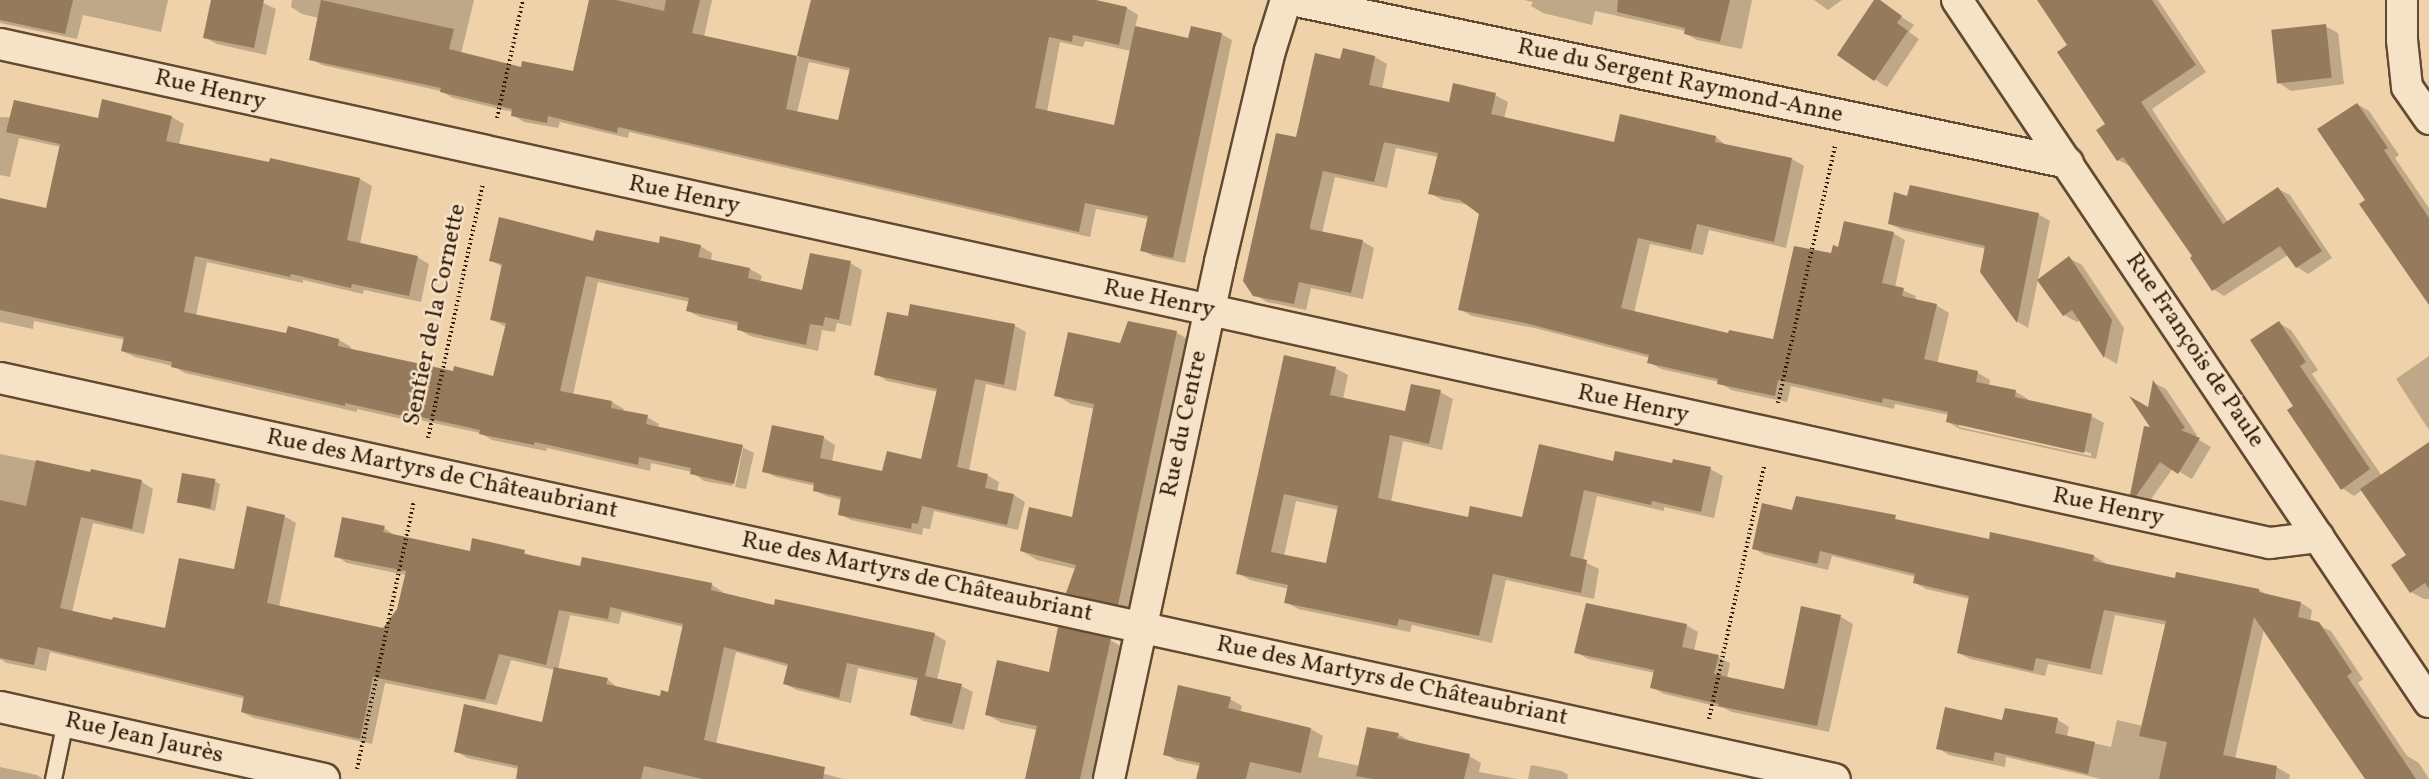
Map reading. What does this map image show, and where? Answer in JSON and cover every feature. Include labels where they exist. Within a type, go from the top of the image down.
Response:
[{"type":"street","name":"Rue du Centre","points":[[1109,779],[1140,626],[1210,311],[1270,51],[1286,0]]},
{"type":"street","name":"Rue du Sergent Raymond-Anne","points":[[1292,0],[2068,163]]},
{"type":"street","name":"Rue François de Paule","points":[[1957,0],[2429,702]]},
{"type":"street","points":[[2402,0],[2415,42],[2407,87],[2429,119]]},
{"type":"street","name":"Rue Henry","points":[[0,44],[2270,543],[2319,537]]},
{"type":"street","name":"Rue des Martyrs de Châteaubriant","points":[[0,378],[1835,779]]},
{"type":"street","name":"Rue Jean Jaurès","points":[[0,707],[324,779]]},
{"type":"lane","points":[[53,779],[65,721]]},
{"type":"path","name":"Sentier de la Cornette","points":[[356,779],[420,471],[523,0]]},
{"type":"building","points":[[0,0],[73,0],[65,34],[0,20]]},
{"type":"building","points":[[211,0],[264,0],[254,48],[203,38]]},
{"type":"building","points":[[321,0],[454,29],[449,49],[521,67],[522,61],[573,71],[589,0],[616,0],[664,11],[666,0],[700,0],[692,33],[797,56],[811,0],[1096,0],[1127,7],[1119,45],[1073,35],[1072,42],[1049,37],[1035,108],[1114,125],[1135,26],[1188,38],[1191,26],[1222,33],[1173,258],[1140,251],[1148,216],[1085,203],[1079,232],[618,127],[617,133],[548,116],[547,123],[511,116],[512,109],[440,92],[441,88],[309,60]],"holes":[[[797,56],[850,68],[838,120],[786,109]]]},
{"type":"building","points":[[1618,0],[1730,0],[1720,42],[1684,34],[1685,28],[1617,12]]},
{"type":"building","points":[[1874,0],[1880,0],[1902,16],[1897,23],[1908,31],[1874,81],[1837,55]]},
{"type":"building","points":[[2037,0],[2152,0],[2196,65],[2141,102],[2223,224],[2278,187],[2322,251],[2296,268],[2280,246],[2212,291],[2190,258],[2192,256],[2123,157],[2117,161],[2096,130],[2105,124],[2057,52],[2067,45]]},
{"type":"building","points":[[2326,24],[2332,78],[2277,83],[2271,30]]},
{"type":"building","points":[[1343,48],[1375,56],[1369,85],[1449,102],[1453,83],[1496,93],[1491,114],[1614,142],[1620,114],[1716,136],[1715,142],[1792,158],[1774,242],[1697,224],[1691,250],[1638,238],[1621,308],[1728,333],[1729,330],[1773,339],[1794,246],[1831,253],[1833,245],[1838,247],[1844,221],[1894,232],[1882,283],[1904,288],[1902,296],[1937,304],[1924,359],[1978,371],[1976,382],[2016,390],[2015,397],[2092,414],[2084,453],[1946,422],[1948,412],[1883,398],[1882,403],[1778,380],[1775,396],[1717,384],[1718,379],[1647,363],[1649,355],[1525,323],[1458,310],[1479,214],[1460,200],[1428,194],[1438,153],[1384,142],[1374,182],[1323,171],[1310,226],[1310,229],[1363,240],[1351,293],[1299,282],[1294,304],[1253,296],[1243,281],[1276,133],[1296,137],[1315,53],[1340,59]]},
{"type":"building","points":[[102,99],[172,116],[166,141],[269,162],[270,158],[360,178],[347,240],[418,256],[409,296],[352,284],[351,288],[291,274],[290,277],[195,256],[184,312],[286,333],[288,326],[339,339],[338,346],[453,371],[454,366],[493,376],[506,323],[490,320],[502,264],[489,261],[499,217],[593,241],[596,230],[659,243],[660,236],[701,245],[698,257],[750,268],[748,278],[802,290],[810,253],[851,261],[839,320],[825,317],[823,326],[810,324],[806,345],[737,330],[738,322],[686,311],[689,298],[586,276],[560,391],[612,401],[611,408],[648,415],[646,424],[743,445],[734,484],[690,474],[691,468],[639,457],[638,465],[535,442],[534,445],[479,434],[480,430],[403,413],[403,416],[345,403],[345,406],[171,367],[172,362],[121,351],[124,337],[0,310],[0,198],[46,208],[60,144],[6,132],[14,100],[98,118]]},
{"type":"building","points":[[2357,103],[2388,148],[2384,150],[2429,218],[2429,305],[2359,204],[2365,200],[2317,129]]},
{"type":"building","points":[[1910,185],[2039,213],[2017,323],[1980,272],[1985,246],[1888,224],[1894,192],[1907,196]]},
{"type":"building","points":[[2069,256],[2112,320],[2104,358],[2072,310],[2063,316],[2037,280]]},
{"type":"building","points":[[910,304],[1015,324],[1004,385],[975,379],[957,467],[988,474],[985,488],[1014,494],[1007,525],[922,506],[918,524],[912,523],[911,529],[838,515],[841,497],[813,491],[814,483],[762,472],[772,425],[824,436],[820,458],[882,471],[887,451],[921,459],[937,389],[874,375],[887,312],[908,316]]},
{"type":"building","points":[[1128,321],[1177,331],[1118,605],[1066,593],[1076,565],[1020,551],[1029,507],[1072,517],[1094,404],[1054,396],[1068,332],[1120,343]]},
{"type":"building","points":[[2279,321],[2306,362],[2300,366],[2370,469],[2341,490],[2287,410],[2293,406],[2250,340]]},
{"type":"building","points":[[1284,355],[1336,367],[1330,395],[1405,411],[1411,384],[1441,390],[1429,444],[1390,435],[1378,498],[1468,517],[1470,506],[1522,517],[1539,444],[1613,461],[1615,451],[1672,463],[1673,459],[1711,467],[1701,512],[1652,501],[1651,505],[1584,490],[1570,556],[1587,560],[1581,593],[1493,574],[1479,636],[1399,619],[1397,626],[1284,603],[1288,585],[1236,574]],"holes":[[[1284,494],[1338,506],[1326,563],[1271,552]]]},
{"type":"building","points":[[2153,380],[2185,428],[2181,430],[2200,438],[2178,474],[2160,462],[2136,496],[2130,495],[2144,426],[2150,427],[2129,396],[2148,407]]},
{"type":"building","points":[[2429,442],[2429,589],[2425,583],[2410,593],[2391,565],[2406,555],[2360,489]]},
{"type":"building","points":[[36,460],[142,480],[132,529],[81,517],[60,608],[112,620],[113,617],[165,628],[179,558],[234,569],[247,506],[285,515],[267,603],[383,628],[397,609],[406,571],[334,557],[342,517],[385,526],[383,532],[470,551],[472,538],[525,550],[524,554],[580,566],[582,557],[712,583],[711,590],[774,605],[775,599],[935,633],[925,676],[962,684],[952,724],[910,715],[918,678],[847,663],[839,698],[783,684],[788,664],[724,647],[704,740],[825,767],[823,779],[703,779],[644,766],[641,779],[516,779],[518,766],[454,752],[464,704],[542,722],[554,667],[608,678],[606,684],[660,696],[661,690],[668,692],[683,624],[610,607],[608,619],[559,610],[546,665],[499,654],[485,700],[373,677],[360,739],[241,712],[244,696],[38,647],[34,665],[0,658],[0,500],[26,506]]},
{"type":"building","points":[[182,473],[215,479],[210,508],[177,503]]},
{"type":"building","points":[[1796,496],[1896,515],[1895,519],[1989,539],[1990,532],[2094,555],[2093,561],[2175,578],[2176,572],[2259,589],[2259,592],[2301,602],[2298,617],[2319,622],[2352,672],[2347,676],[2416,779],[2365,779],[2254,617],[2223,755],[2277,766],[2275,779],[2159,779],[2167,742],[2139,736],[2166,621],[2104,610],[2090,669],[2036,658],[2033,671],[1957,653],[1969,596],[1913,583],[1915,574],[1820,551],[1817,564],[1752,549],[1762,503],[1792,510]]},
{"type":"building","points":[[1586,603],[1687,624],[1682,647],[1719,655],[1714,674],[1784,689],[1801,606],[1841,615],[1817,726],[1718,706],[1719,704],[1650,688],[1654,670],[1574,653]]},
{"type":"building","points":[[1058,627],[1111,638],[1080,779],[1025,779],[1037,726],[985,715],[997,660],[1049,672]]},
{"type":"building","points":[[1178,685],[1231,697],[1228,708],[1311,728],[1301,773],[1250,762],[1246,779],[1196,779],[1200,763],[1163,755]]},
{"type":"building","points":[[1945,707],[2002,720],[2005,708],[2058,718],[2055,733],[2095,742],[2088,774],[1995,752],[1993,761],[1936,749]]},
{"type":"building","points":[[1367,727],[1399,733],[1397,738],[1470,754],[1464,779],[1373,779],[1356,776]]}]
